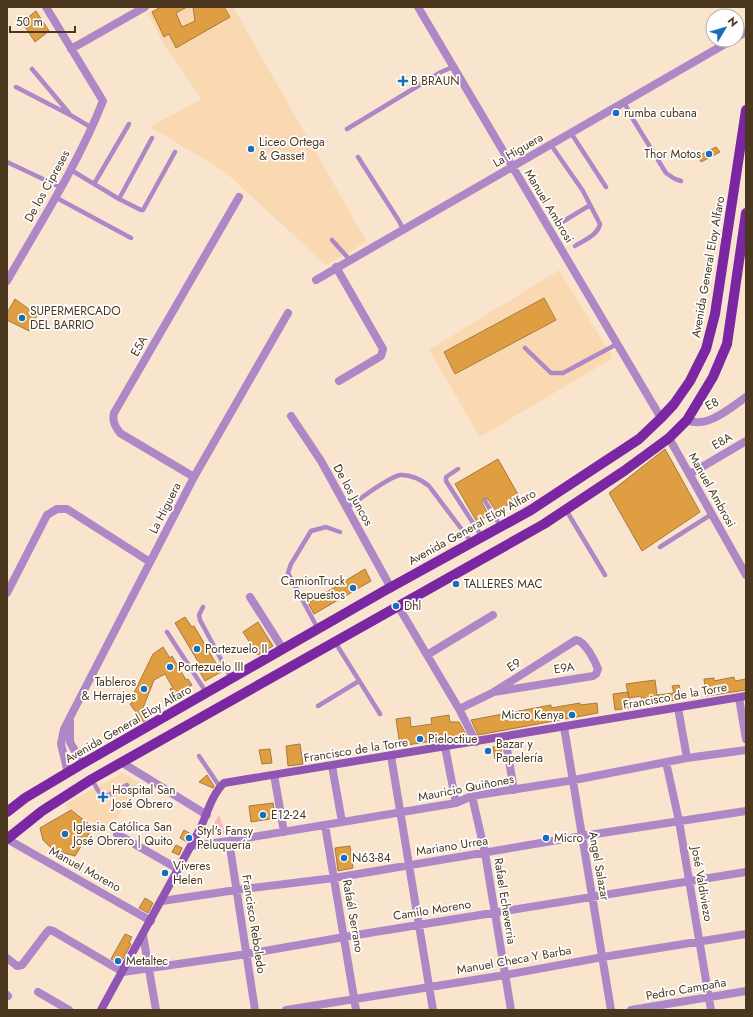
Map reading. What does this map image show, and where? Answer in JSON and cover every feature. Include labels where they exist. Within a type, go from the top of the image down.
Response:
[{"type":"main road","name":"Avenida General Eloy Alfaro","points":[[7,812],[25,798],[82,764],[318,629],[531,510],[615,456],[638,439],[661,418],[674,404],[690,381],[706,349],[715,314],[746,110]]},
{"type":"main road","points":[[7,839],[42,811],[92,779],[544,524],[624,471],[669,438],[687,420],[713,377],[726,344],[746,213]]},
{"type":"street","points":[[46,7],[71,49],[145,7]]},
{"type":"street","name":"Manuel Ambrosi","points":[[418,7],[452,67],[661,418]]},
{"type":"street","name":"La Higuera","points":[[316,280],[336,267],[718,48]]},
{"type":"street","name":"De los Cipreses","points":[[7,280],[71,170],[92,128],[103,101],[71,49]]},
{"type":"street","name":"E5A","points":[[194,477],[120,433],[114,423],[113,418],[114,413],[239,197]]},
{"type":"street","points":[[336,267],[383,349],[381,356],[339,381]]},
{"type":"street","name":"La Higuera","points":[[68,773],[61,744],[64,729],[194,477],[288,313]]},
{"type":"street","name":"E8","points":[[687,420],[694,423],[715,418],[746,397]]},
{"type":"street","name":"De los Juncos","points":[[291,416],[321,461],[391,588]]},
{"type":"street","name":"Manuel Ambrosi","points":[[669,438],[746,575]]},
{"type":"street","name":"E8A","points":[[690,474],[746,441]]},
{"type":"street","points":[[7,593],[47,515],[57,509],[67,509],[150,562]]},
{"type":"street","points":[[250,597],[283,649]]},
{"type":"street","points":[[398,606],[459,708],[476,742]]},
{"type":"street","points":[[427,655],[493,616]]},
{"type":"street","name":"E9A","points":[[494,692],[594,676],[598,671],[597,666],[585,645],[579,640]]},
{"type":"street","name":"E9","points":[[459,708],[494,692],[573,641],[579,640]]},
{"type":"street","points":[[742,697],[746,740]]},
{"type":"street","name":"Francisco de la Torre","points":[[220,787],[224,783],[229,782],[742,697]]},
{"type":"street","points":[[678,708],[688,758]]},
{"type":"street","name":"La Higuera","points":[[70,718],[70,742],[82,764]]},
{"type":"street","name":"Angel Salazar","points":[[564,727],[611,1010]]},
{"type":"street","points":[[505,737],[514,790]]},
{"type":"street","points":[[445,747],[456,804]]},
{"type":"street","name":"Mauricio Quiñones","points":[[191,846],[456,804],[472,796],[574,780],[688,758],[746,750]]},
{"type":"street","points":[[392,756],[433,1010]]},
{"type":"street","points":[[121,762],[207,815]]},
{"type":"street","name":"José Valdiviezo","points":[[666,762],[679,821],[711,1010]]},
{"type":"street","points":[[332,766],[342,822]]},
{"type":"street","points":[[274,775],[284,832]]},
{"type":"street","points":[[101,1010],[162,901],[220,787]]},
{"type":"street","name":"Rafael Echeverria","points":[[472,796],[496,912],[511,1010]]},
{"type":"street","name":"Mariano Urrea","points":[[162,901],[334,878],[582,836],[746,811]]},
{"type":"street","name":"Rafaél Serrano","points":[[326,825],[356,1010]]},
{"type":"street","points":[[117,834],[178,869]]},
{"type":"street","name":"Manuel Moreno","points":[[7,839],[151,920]]},
{"type":"street","name":"Francisco Reboledo","points":[[229,841],[255,1010]]},
{"type":"street","name":"Camilo Moreno","points":[[122,972],[247,954],[746,872]]},
{"type":"street","points":[[7,958],[17,966],[22,965],[49,930],[122,972]]},
{"type":"street","name":"Manuel Checa Y Barba","points":[[286,1010],[746,934]]},
{"type":"street","points":[[143,935],[156,1010]]},
{"type":"street","name":"Pedro Campaña","points":[[631,1010],[746,991]]},
{"type":"street","points":[[38,992],[69,1010]]},
{"type":"lane","points":[[347,129],[441,72],[452,67]]},
{"type":"lane","points":[[32,69],[72,116]]},
{"type":"lane","points":[[16,87],[92,128]]},
{"type":"lane","points":[[624,102],[666,173],[681,181]]},
{"type":"lane","points":[[94,184],[129,124]]},
{"type":"lane","points":[[571,133],[606,187]]},
{"type":"lane","points":[[119,199],[152,138]]},
{"type":"lane","points":[[551,145],[576,181],[600,224],[599,229],[594,234],[575,246]]},
{"type":"lane","points":[[71,170],[119,199],[140,210],[143,210],[175,152]]},
{"type":"lane","points":[[358,157],[403,229]]},
{"type":"lane","points":[[7,162],[60,187]]},
{"type":"lane","points":[[55,196],[131,238]]},
{"type":"lane","points":[[559,224],[590,205]]},
{"type":"lane","points":[[332,240],[350,260]]},
{"type":"lane","points":[[524,348],[551,373],[563,373],[617,344]]},
{"type":"lane","points":[[458,469],[446,477],[446,481],[482,537]]},
{"type":"lane","points":[[346,508],[390,479],[401,475],[412,477],[421,480],[429,486],[472,543]]},
{"type":"lane","points":[[485,501],[501,526]]},
{"type":"lane","points":[[566,510],[605,575]]},
{"type":"lane","points":[[660,547],[712,514]]},
{"type":"lane","points":[[318,629],[288,573],[291,564],[311,531],[326,527],[340,532]]},
{"type":"lane","points":[[203,607],[199,615],[200,620],[231,679]]},
{"type":"lane","points":[[167,632],[207,693]]},
{"type":"lane","points":[[335,642],[380,714]]},
{"type":"lane","points":[[318,706],[359,680]]},
{"type":"lane","points":[[199,756],[220,787]]},
{"type":"lane","points":[[92,779],[97,790],[107,796],[127,785]]},
{"type":"shaded area","name":"Liceo Ortega & Gasset","points":[[158,7],[233,7],[367,242],[326,265],[225,172],[150,127],[201,99],[163,43],[148,13]]},
{"type":"shaded area","points":[[559,270],[613,358],[480,437],[429,350]]},
{"type":"shaded area","name":"Hospital San José Obrero","points":[[123,773],[138,782],[111,829],[86,820],[73,810],[68,809],[65,804]]},
{"type":"shaded area","points":[[219,815],[225,833],[204,840]]},
{"type":"building","points":[[161,7],[187,7],[176,13],[182,27],[195,21],[193,7],[224,7],[230,17],[176,48],[169,34],[164,37],[152,12]]},
{"type":"building","points":[[36,11],[49,31],[35,42],[22,22]]},
{"type":"building","name":"Thor Motos","points":[[716,147],[720,152],[701,162],[698,156]]},
{"type":"building","points":[[544,298],[556,320],[455,374],[444,352]]},
{"type":"building","name":"SUPERMERCADO DEL BARRIO","points":[[15,299],[37,315],[29,331],[7,320],[7,313]]},
{"type":"building","points":[[665,449],[700,512],[642,551],[609,493]]},
{"type":"building","points":[[498,459],[520,498],[496,511],[488,499],[483,498],[482,503],[489,515],[477,522],[455,484]]},
{"type":"building","points":[[365,569],[371,581],[314,614],[308,603]]},
{"type":"building","name":"Portezuelo II","points":[[185,617],[192,627],[194,626],[221,672],[205,681],[197,667],[200,665],[175,623]]},
{"type":"building","points":[[258,622],[273,646],[258,655],[243,632]]},
{"type":"building","points":[[163,647],[170,658],[172,656],[186,680],[188,679],[192,685],[174,696],[170,689],[173,688],[165,674],[154,680],[143,708],[150,717],[143,722],[130,704],[136,699],[132,697],[153,654]]},
{"type":"building","points":[[734,677],[735,681],[746,679],[746,690],[706,696],[704,679],[714,678],[714,681]]},
{"type":"building","points":[[655,680],[657,695],[674,693],[672,686],[679,685],[682,699],[643,705],[641,696],[629,698],[626,684]]},
{"type":"building","points":[[628,692],[630,708],[615,710],[613,694]]},
{"type":"building","points":[[580,703],[580,705],[597,703],[598,713],[478,735],[471,720],[551,705],[551,708]]},
{"type":"building","points":[[449,715],[450,722],[459,722],[467,736],[400,746],[396,719],[410,717],[411,727],[432,724],[431,718]]},
{"type":"building","points":[[300,744],[303,764],[288,766],[286,746]]},
{"type":"building","points":[[498,746],[501,748],[502,758],[495,759],[493,747]]},
{"type":"building","points":[[270,749],[272,763],[262,764],[259,750]]},
{"type":"building","points":[[207,775],[214,786],[213,788],[199,782]]},
{"type":"building","name":"E12-24","points":[[273,803],[276,818],[251,822],[249,806]]},
{"type":"building","name":"Iglesia Católica San José Obrero | Quito","points":[[71,810],[93,827],[75,856],[53,850],[43,840],[40,828]]},
{"type":"building","points":[[184,830],[191,834],[187,842],[180,838]]},
{"type":"building","points":[[176,845],[182,848],[179,855],[172,852]]},
{"type":"building","name":"N63-84","points":[[350,846],[353,868],[338,871],[335,848]]},
{"type":"building","points":[[145,898],[153,903],[148,913],[139,908]]},
{"type":"building","points":[[125,934],[132,937],[129,943],[131,944],[120,964],[111,959]]},
{"type":"place","name":"B BRAUN","points":[[403,81]]},
{"type":"place","name":"rumba cubana","points":[[616,113]]},
{"type":"place","name":"Liceo Ortega & Gasset","points":[[251,149]]},
{"type":"place","name":"Thor Motos","points":[[709,154]]},
{"type":"place","name":"SUPERMERCADO DEL BARRIO","points":[[22,318]]},
{"type":"place","name":"TALLERES MAC","points":[[456,584]]},
{"type":"place","name":"CamionTruck Repuestos","points":[[353,588]]},
{"type":"place","name":"Dhl","points":[[396,606]]},
{"type":"place","name":"Portezuelo II","points":[[197,649]]},
{"type":"place","name":"Portezuelo III","points":[[170,667]]},
{"type":"place","name":"Tableros & Herrajes","points":[[144,689]]},
{"type":"place","name":"Micro Kenya","points":[[572,715]]},
{"type":"place","name":"Pieloctiue","points":[[420,739]]},
{"type":"place","name":"Bazar y Papelería","points":[[488,751]]},
{"type":"place","name":"Hospital San José Obrero","points":[[103,797]]},
{"type":"place","name":"E12-24","points":[[263,815]]},
{"type":"place","name":"Iglesia Católica San José Obrero | Quito","points":[[65,834]]},
{"type":"place","name":"Styl's Fansy Peluquería","points":[[189,838]]},
{"type":"place","name":"Micro","points":[[546,838]]},
{"type":"place","name":"N63-84","points":[[344,858]]},
{"type":"place","name":"Viveres Helen","points":[[165,873]]},
{"type":"place","name":"Metaltec","points":[[118,961]]}]
